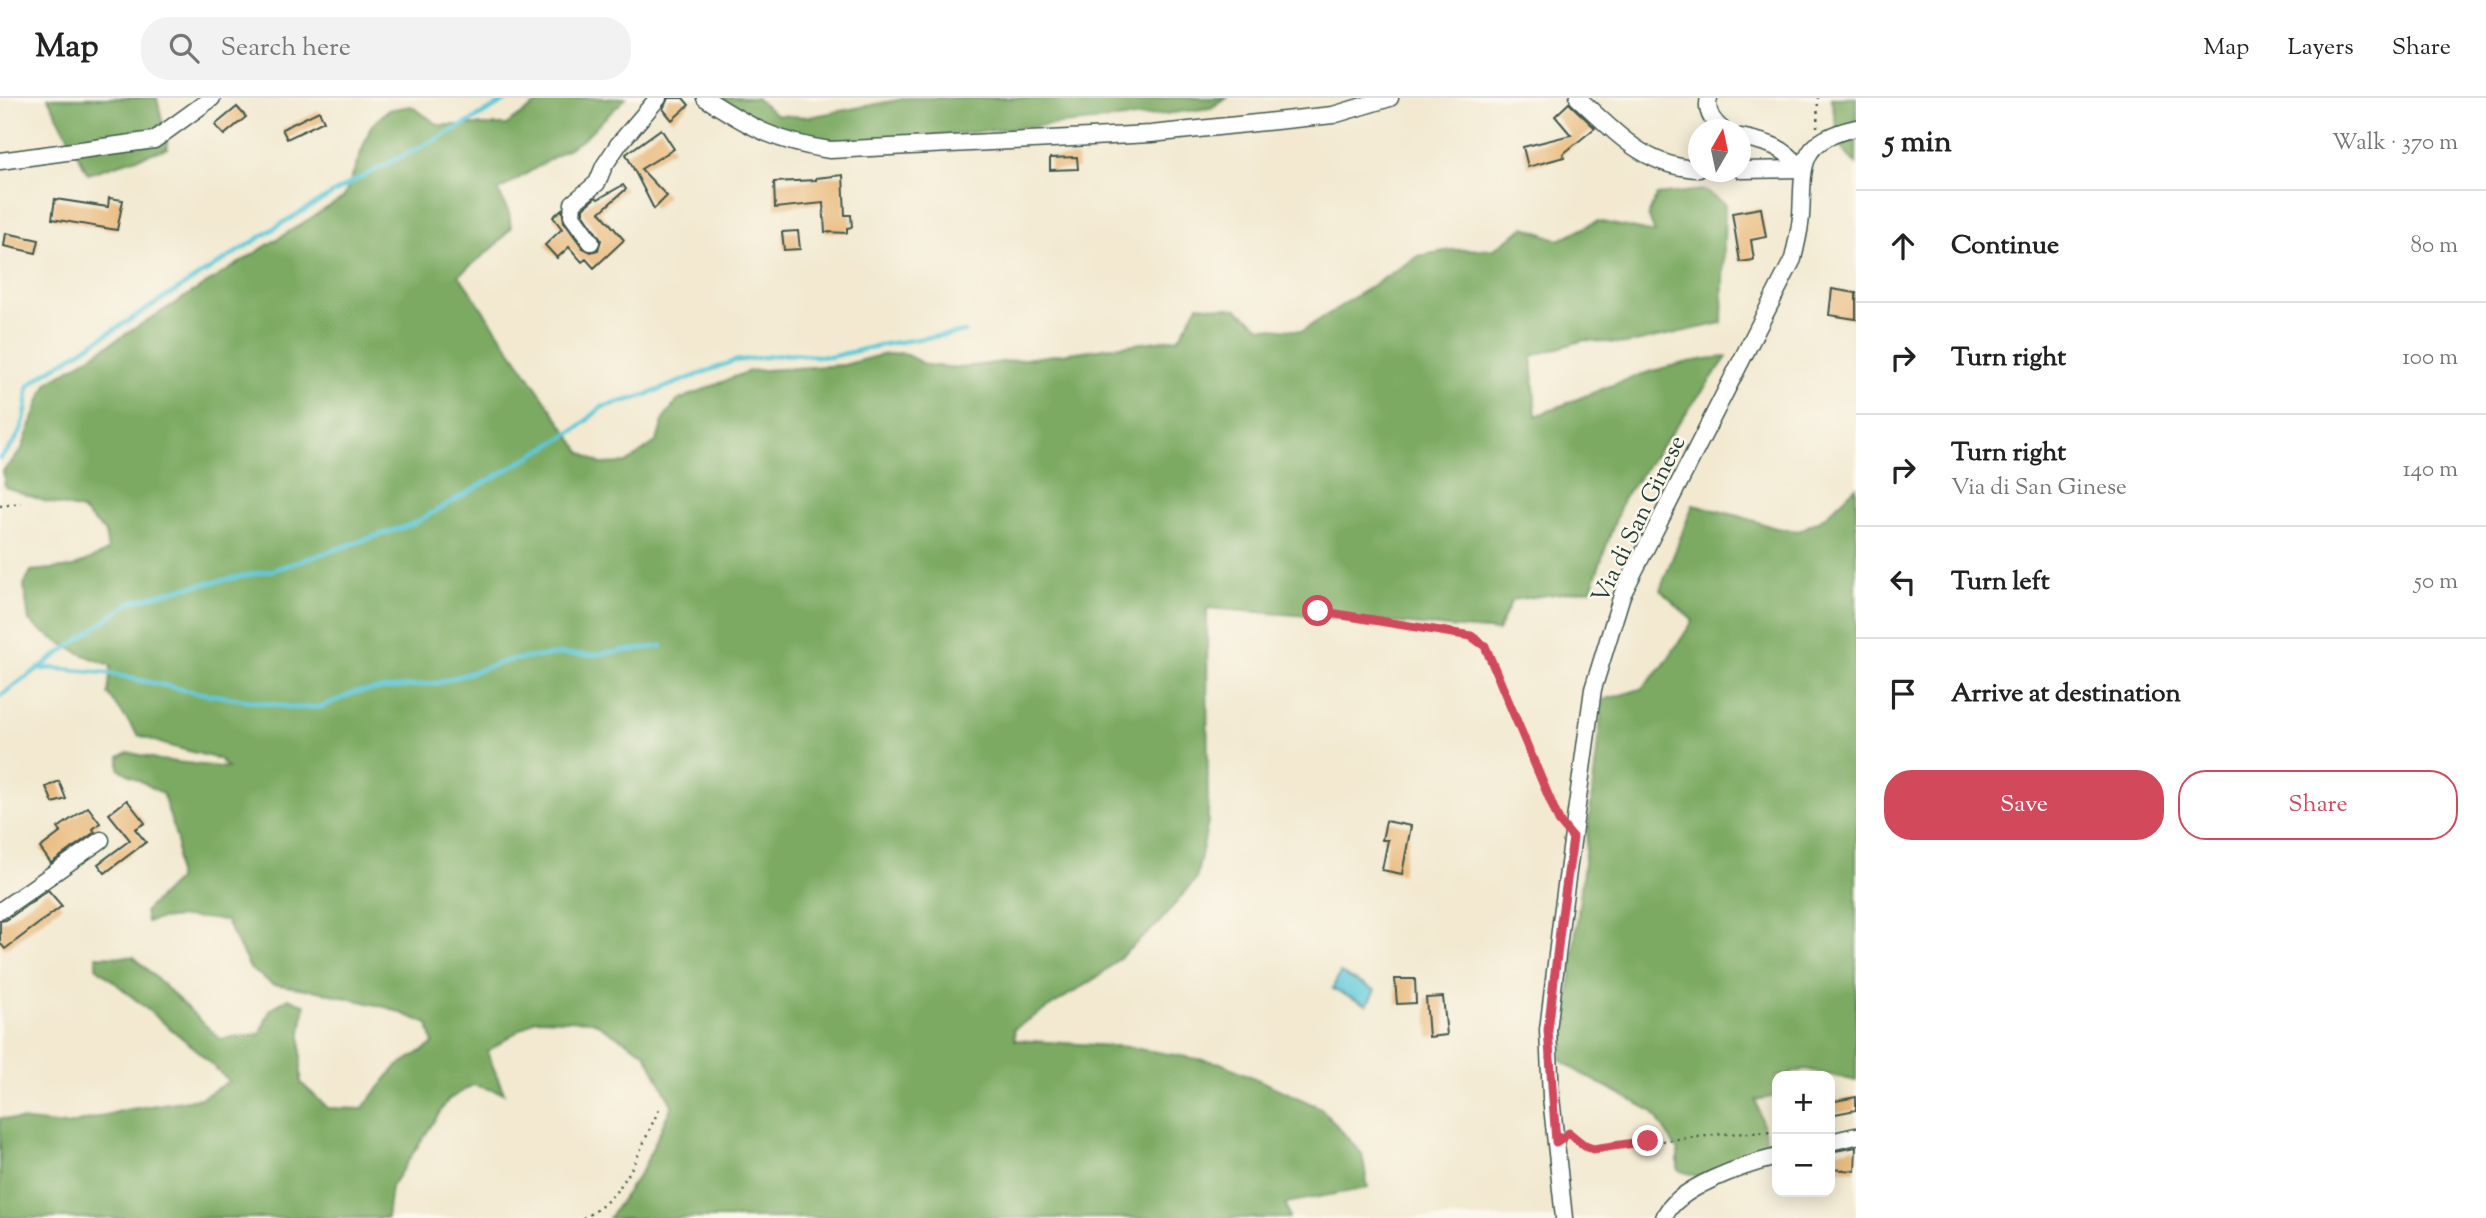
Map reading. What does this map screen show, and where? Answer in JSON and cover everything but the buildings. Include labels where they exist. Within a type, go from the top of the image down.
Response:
[{"type":"street","points":[[0,160],[154,140],[212,98]]},
{"type":"street","points":[[592,242],[572,216],[573,203],[597,183],[618,145],[658,98]]},
{"type":"street","points":[[705,98],[761,132],[788,142],[830,150],[1152,134],[1333,115],[1390,98]]},
{"type":"street","points":[[1578,98],[1637,151],[1678,168],[1688,168]]},
{"type":"street","points":[[1709,98],[1707,104],[1711,119]]},
{"type":"street","points":[[1802,169],[1809,151],[1816,144],[1856,128]]},
{"type":"street","points":[[1751,139],[1768,143],[1789,153],[1802,169]]},
{"type":"street","points":[[1751,170],[1802,169]]},
{"type":"street","name":"Via di San Ginese","points":[[1563,1218],[1548,1030],[1593,689],[1622,595],[1793,259],[1801,220],[1802,169]]},
{"type":"street","points":[[0,911],[101,840]]},
{"type":"street","points":[[1835,1141],[1856,1136]]},
{"type":"street","points":[[1664,1218],[1681,1198],[1702,1185],[1731,1170],[1772,1158]]},
{"type":"path","points":[[1816,144],[1818,98]]},
{"type":"path","points":[[0,506],[22,503]]},
{"type":"path","points":[[1318,611],[1471,636],[1485,646],[1559,821],[1573,838]]},
{"type":"path","points":[[583,1218],[605,1203],[631,1173],[661,1106]]},
{"type":"path","points":[[1556,1142],[1569,1133],[1593,1149],[1723,1134],[1772,1132]]},
{"type":"green space","points":[[48,98],[157,98],[168,148],[88,174]]},
{"type":"green space","points":[[545,98],[626,98],[582,140],[498,191],[509,213],[511,228],[495,246],[459,275],[581,452],[601,464],[626,463],[657,441],[664,418],[678,400],[749,371],[844,365],[880,355],[903,353],[926,365],[958,368],[1179,338],[1198,305],[1237,309],[1261,327],[1302,331],[1418,256],[1451,250],[1494,249],[1525,227],[1559,240],[1598,221],[1655,233],[1648,215],[1657,195],[1703,190],[1725,204],[1722,323],[1626,344],[1584,340],[1532,356],[1536,416],[1653,371],[1677,364],[1727,357],[1623,499],[1591,589],[1512,600],[1498,631],[1207,608],[1208,822],[1196,879],[1159,923],[1099,976],[1014,1029],[1015,1040],[1128,1047],[1221,1063],[1321,1108],[1362,1154],[1368,1188],[1286,1203],[1289,1218],[609,1218],[643,1169],[672,1105],[645,1053],[592,1021],[536,1019],[487,1052],[504,1093],[473,1085],[448,1100],[391,1187],[387,1218],[0,1218],[0,1118],[67,1125],[125,1110],[201,1098],[229,1081],[193,1047],[96,967],[96,956],[134,957],[220,1039],[260,1034],[270,1010],[288,998],[305,1005],[301,1032],[301,1083],[328,1108],[362,1109],[396,1067],[433,1044],[428,1024],[389,1008],[318,991],[272,984],[250,968],[226,921],[186,917],[147,922],[145,911],[177,880],[177,840],[163,794],[119,769],[119,757],[128,752],[160,760],[228,768],[219,759],[138,735],[108,694],[111,665],[67,647],[29,621],[24,585],[31,571],[73,567],[108,551],[105,532],[82,510],[44,501],[5,487],[3,471],[21,451],[48,383],[344,197],[371,126],[388,110],[411,106],[439,125],[506,125]]},
{"type":"green space","points":[[714,98],[756,98],[776,115],[809,117],[908,98],[1226,98],[1211,108],[1157,115],[828,146],[779,135]]},
{"type":"green space","points":[[1831,98],[1856,98],[1856,164],[1841,148]]},
{"type":"green space","points":[[1856,487],[1856,1081],[1835,1076],[1835,1071],[1772,1071],[1772,1097],[1756,1100],[1768,1146],[1699,1177],[1678,1170],[1678,1151],[1652,1111],[1561,1060],[1603,700],[1641,689],[1663,666],[1693,621],[1660,590],[1693,505],[1776,528],[1799,531],[1825,517]]},
{"type":"water","points":[[1340,973],[1375,990],[1367,1005],[1332,989]]},
{"type":"waterway","points":[[0,458],[19,435],[28,387],[41,376],[281,224],[352,182],[510,98]]},
{"type":"waterway","points":[[0,696],[131,602],[174,590],[273,570],[413,524],[578,428],[602,407],[640,397],[734,361],[788,354],[830,357],[886,344],[965,332]]},
{"type":"waterway","points":[[43,669],[107,673],[194,692],[295,708],[321,707],[356,692],[438,683],[510,660],[561,654],[591,655],[662,646]]},
{"type":"route","points":[[1318,611],[1471,636],[1485,646],[1544,789],[1559,821],[1573,838],[1548,1030],[1556,1142],[1569,1133],[1593,1149],[1648,1141]]}]
